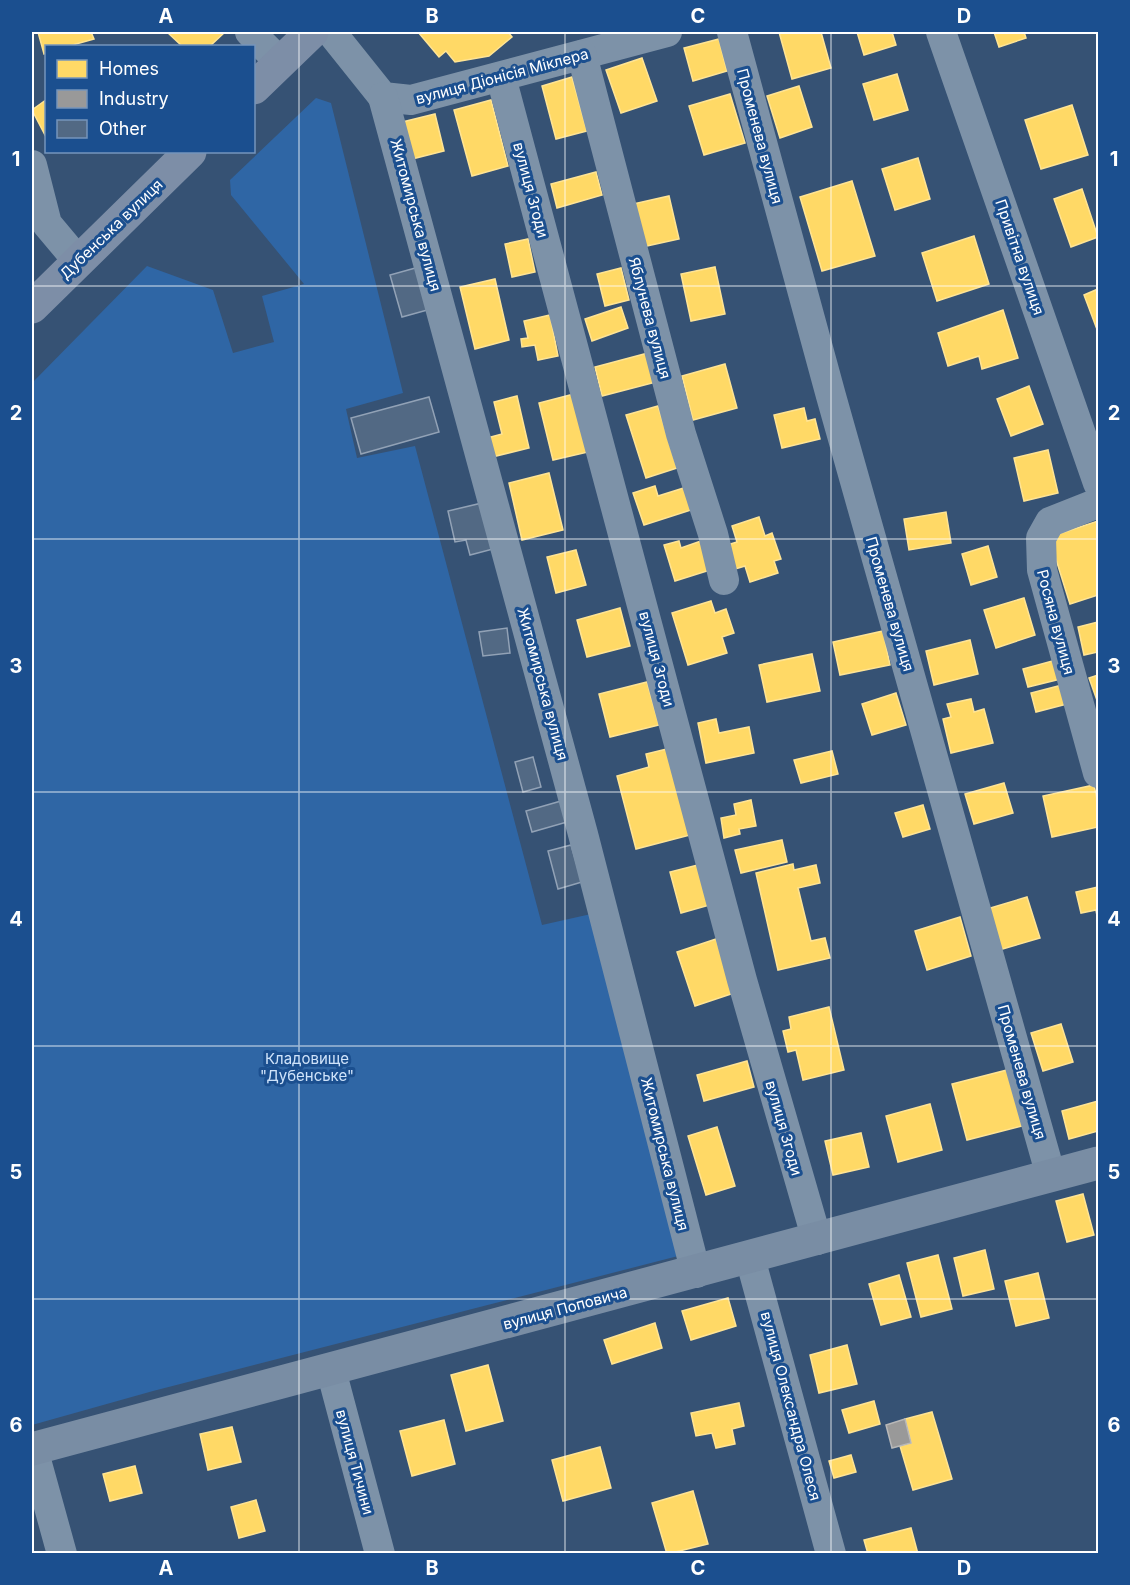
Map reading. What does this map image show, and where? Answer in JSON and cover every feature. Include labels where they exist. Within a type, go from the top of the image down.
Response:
[{"type":"main road","points":[[255,87],[279,61],[312,32]]},
{"type":"main road","name":"Дубенська вулиця","points":[[32,307],[189,153]]},
{"type":"street","points":[[250,32],[279,61]]},
{"type":"street","points":[[331,32],[383,97]]},
{"type":"street","name":"вулиця Діонісія Міклера","points":[[383,97],[411,100],[667,32]]},
{"type":"street","name":"Променева вулиця","points":[[732,32],[837,419],[1051,1176]]},
{"type":"street","name":"Привітна вулиця","points":[[941,32],[1098,483]]},
{"type":"street","name":"Яблунева вулиця","points":[[582,55],[681,434],[713,534],[724,580]]},
{"type":"street","name":"вулиця Згоди","points":[[501,77],[742,980],[817,1240]]},
{"type":"street","name":"Житомирська вулиця","points":[[383,97],[580,823],[696,1273]]},
{"type":"street","points":[[32,165],[47,224],[78,261]]},
{"type":"street","name":"Росяна вулиця","points":[[1098,503],[1050,522],[1041,538],[1040,553],[1046,594],[1098,773]]},
{"type":"street","name":"вулиця Поповича","points":[[32,1449],[696,1273],[1098,1163]]},
{"type":"street","name":"вулиця Олександра Олеся","points":[[750,1258],[831,1554]]},
{"type":"street","name":"вулиця Тичини","points":[[331,1370],[380,1554]]},
{"type":"street","points":[[32,1449],[62,1554]]},
{"type":"green space","name":"Кладовище \"Дубенське\"","points":[[316,98],[331,103],[403,393],[346,409],[357,458],[415,446],[542,925],[600,912],[682,1255],[153,1391],[32,1425],[32,383],[147,266],[213,290],[233,353],[274,342],[262,296],[304,284],[231,195],[230,180]]},
{"type":"building: Homes","points":[[38,32],[91,32],[94,39],[73,45],[45,45],[44,54]]},
{"type":"building: Homes","points":[[167,32],[225,32],[211,45],[181,45]]},
{"type":"building: Homes","points":[[418,32],[508,32],[512,37],[489,56],[455,62],[446,51],[439,57]]},
{"type":"building: Homes","points":[[779,32],[821,32],[831,68],[792,79]]},
{"type":"building: Homes","points":[[857,32],[892,32],[896,45],[864,55]]},
{"type":"building: Homes","points":[[994,32],[1024,32],[1026,38],[999,47]]},
{"type":"building: Homes","points":[[719,39],[727,71],[693,81],[684,48]]},
{"type":"building: Homes","points":[[642,58],[657,101],[621,113],[606,70]]},
{"type":"building: Homes","points":[[897,74],[908,110],[874,120],[863,84]]},
{"type":"building: Homes","points":[[572,77],[587,131],[556,139],[542,86]]},
{"type":"building: Homes","points":[[799,86],[812,127],[780,138],[767,96]]},
{"type":"building: Homes","points":[[730,94],[745,143],[704,155],[689,106]]},
{"type":"building: Homes","points":[[491,100],[508,166],[472,176],[454,110]]},
{"type":"building: Homes","points":[[45,101],[45,135],[32,110]]},
{"type":"building: Homes","points":[[1072,105],[1088,155],[1041,169],[1025,120]]},
{"type":"building: Homes","points":[[435,114],[444,151],[412,159],[402,122]]},
{"type":"building: Homes","points":[[918,158],[930,199],[895,210],[882,169]]},
{"type":"building: Homes","points":[[596,172],[602,195],[557,208],[551,184]]},
{"type":"building: Homes","points":[[852,181],[875,256],[822,271],[800,197]]},
{"type":"building: Homes","points":[[1082,189],[1098,237],[1071,247],[1054,199]]},
{"type":"building: Homes","points":[[669,196],[679,239],[642,247],[633,204]]},
{"type":"building: Homes","points":[[974,236],[989,284],[937,301],[922,253]]},
{"type":"building: Homes","points":[[528,239],[535,272],[512,277],[505,244]]},
{"type":"building: Homes","points":[[715,267],[725,314],[691,321],[681,274]]},
{"type":"building: Homes","points":[[621,268],[629,300],[605,306],[597,274]]},
{"type":"building: Homes","points":[[495,279],[509,340],[475,349],[460,287]]},
{"type":"building: Homes","points":[[1098,289],[1098,332],[1084,295]]},
{"type":"building: Homes","points":[[621,307],[628,328],[592,341],[585,319]]},
{"type":"building: Homes","points":[[1003,310],[1018,358],[982,369],[979,356],[948,366],[938,333]]},
{"type":"building: Homes","points":[[550,315],[558,356],[538,360],[535,345],[522,347],[521,339],[528,338],[524,321]]},
{"type":"building: Homes","points":[[648,353],[656,382],[602,396],[595,367]]},
{"type":"building: Homes","points":[[725,364],[737,408],[693,420],[682,376]]},
{"type":"building: Homes","points":[[1029,386],[1043,424],[1011,436],[997,399]]},
{"type":"building: Homes","points":[[574,394],[588,452],[553,460],[539,403]]},
{"type":"building: Homes","points":[[517,396],[529,448],[492,457],[487,438],[502,434],[494,402]]},
{"type":"building: Homes","points":[[658,406],[677,468],[646,478],[626,415]]},
{"type":"building: Homes","points":[[804,408],[807,421],[815,419],[820,439],[782,448],[774,415]]},
{"type":"building: Homes","points":[[1048,450],[1058,493],[1024,501],[1014,458]]},
{"type":"building: Homes","points":[[549,473],[563,530],[522,540],[509,483]]},
{"type":"building: Homes","points":[[655,486],[658,496],[690,486],[697,508],[644,525],[633,493]]},
{"type":"building: Homes","points":[[946,512],[951,543],[909,550],[904,519]]},
{"type":"building: Homes","points":[[759,517],[765,536],[772,533],[781,559],[774,561],[778,573],[750,582],[745,566],[735,569],[727,545],[737,542],[732,526]]},
{"type":"building: Homes","points":[[1098,521],[1098,595],[1070,604],[1049,537]]},
{"type":"building: Homes","points":[[679,541],[681,548],[701,541],[710,570],[675,581],[664,545]]},
{"type":"building: Homes","points":[[988,546],[997,577],[971,585],[962,554]]},
{"type":"building: Homes","points":[[576,550],[586,585],[556,593],[547,557]]},
{"type":"building: Homes","points":[[1024,598],[1035,635],[996,648],[984,610]]},
{"type":"building: Homes","points":[[711,601],[715,613],[726,609],[734,633],[722,637],[727,653],[688,665],[672,613]]},
{"type":"building: Homes","points":[[620,608],[630,646],[587,657],[577,620]]},
{"type":"building: Homes","points":[[1098,622],[1098,652],[1084,655],[1078,627]]},
{"type":"building: Homes","points":[[883,631],[890,665],[840,675],[833,642]]},
{"type":"building: Homes","points":[[970,640],[978,674],[934,685],[926,651]]},
{"type":"building: Homes","points":[[812,654],[820,691],[767,702],[759,665]]},
{"type":"building: Homes","points":[[1060,659],[1065,678],[1028,687],[1023,669]]},
{"type":"building: Homes","points":[[1098,675],[1098,703],[1089,678]]},
{"type":"building: Homes","points":[[647,682],[659,725],[610,737],[599,694]]},
{"type":"building: Homes","points":[[1066,684],[1071,703],[1036,712],[1031,693]]},
{"type":"building: Homes","points":[[896,693],[906,725],[872,735],[862,704]]},
{"type":"building: Homes","points":[[971,699],[974,712],[984,709],[993,743],[951,753],[943,719],[951,717],[947,704]]},
{"type":"building: Homes","points":[[716,719],[719,733],[749,727],[754,753],[706,763],[698,723]]},
{"type":"building: Homes","points":[[671,748],[690,835],[636,849],[617,776],[649,767],[646,754]]},
{"type":"building: Homes","points":[[832,751],[838,774],[801,783],[794,760]]},
{"type":"building: Homes","points":[[1004,783],[1013,813],[974,824],[965,794]]},
{"type":"building: Homes","points":[[1094,785],[1098,804],[1098,827],[1052,837],[1043,796]]},
{"type":"building: Homes","points":[[751,800],[756,826],[739,829],[740,834],[724,838],[721,818],[736,815],[734,804]]},
{"type":"building: Homes","points":[[923,805],[930,829],[903,837],[895,813]]},
{"type":"building: Homes","points":[[782,840],[787,862],[741,873],[735,850]]},
{"type":"building: Homes","points":[[702,864],[713,904],[681,913],[670,872]]},
{"type":"building: Homes","points":[[793,864],[794,870],[816,865],[820,883],[798,888],[811,941],[825,938],[830,958],[778,970],[756,873]]},
{"type":"building: Homes","points":[[1098,887],[1098,921],[1096,910],[1081,913],[1076,892]]},
{"type":"building: Homes","points":[[1027,897],[1040,938],[999,950],[987,909]]},
{"type":"building: Homes","points":[[960,917],[971,956],[927,970],[915,931]]},
{"type":"building: Homes","points":[[716,939],[734,993],[695,1006],[677,952]]},
{"type":"building: Homes","points":[[829,1007],[844,1070],[803,1080],[796,1050],[788,1052],[783,1031],[791,1029],[789,1017]]},
{"type":"building: Homes","points":[[1061,1024],[1073,1062],[1043,1071],[1031,1033]]},
{"type":"building: Homes","points":[[747,1061],[754,1087],[704,1101],[697,1075]]},
{"type":"building: Homes","points":[[1007,1070],[1022,1126],[967,1140],[952,1084]]},
{"type":"building: Homes","points":[[1098,1101],[1098,1131],[1069,1139],[1062,1111]]},
{"type":"building: Homes","points":[[930,1104],[942,1150],[898,1162],[886,1116]]},
{"type":"building: Homes","points":[[717,1127],[735,1186],[706,1195],[688,1136]]},
{"type":"building: Homes","points":[[861,1133],[869,1167],[833,1175],[825,1141]]},
{"type":"building: Homes","points":[[1083,1194],[1094,1235],[1067,1242],[1056,1201]]},
{"type":"building: Homes","points":[[985,1250],[994,1289],[963,1296],[954,1258]]},
{"type":"building: Homes","points":[[938,1255],[952,1309],[921,1317],[907,1263]]},
{"type":"building: Homes","points":[[1038,1273],[1049,1318],[1016,1326],[1005,1281]]},
{"type":"building: Homes","points":[[899,1275],[911,1317],[881,1325],[869,1284]]},
{"type":"building: Homes","points":[[728,1298],[736,1326],[691,1340],[682,1311]]},
{"type":"building: Homes","points":[[655,1323],[662,1348],[612,1364],[604,1340]]},
{"type":"building: Homes","points":[[847,1345],[857,1384],[819,1393],[810,1355]]},
{"type":"building: Homes","points":[[488,1365],[503,1421],[466,1431],[451,1375]]},
{"type":"building: Homes","points":[[874,1401],[880,1424],[849,1433],[842,1410]]},
{"type":"building: Homes","points":[[739,1403],[744,1426],[732,1429],[735,1444],[716,1448],[712,1433],[696,1436],[691,1413]]},
{"type":"building: Homes","points":[[932,1412],[952,1479],[913,1490],[900,1446],[911,1443],[905,1419]]},
{"type":"building: Homes","points":[[444,1420],[455,1464],[412,1476],[400,1431]]},
{"type":"building: Homes","points":[[232,1427],[241,1462],[208,1470],[200,1434]]},
{"type":"building: Homes","points":[[600,1447],[611,1488],[563,1501],[552,1460]]},
{"type":"building: Homes","points":[[851,1455],[856,1472],[834,1478],[829,1461]]},
{"type":"building: Homes","points":[[135,1466],[142,1493],[110,1501],[103,1474]]},
{"type":"building: Homes","points":[[693,1491],[708,1544],[667,1554],[652,1503]]},
{"type":"building: Homes","points":[[256,1500],[265,1531],[239,1538],[231,1507]]},
{"type":"building: Homes","points":[[911,1528],[918,1554],[868,1554],[864,1540]]},
{"type":"building: Industry","points":[[905,1419],[911,1443],[892,1448],[886,1425]]},
{"type":"building: Other","points":[[419,267],[431,309],[402,317],[390,275]]},
{"type":"building: Other","points":[[429,397],[439,432],[361,454],[351,418]]},
{"type":"building: Other","points":[[482,503],[493,549],[470,555],[466,540],[455,542],[448,511]]},
{"type":"building: Other","points":[[507,628],[510,653],[483,656],[479,632]]},
{"type":"building: Other","points":[[533,757],[541,787],[523,792],[515,762]]},
{"type":"building: Other","points":[[561,801],[567,822],[532,832],[526,811]]},
{"type":"building: Other","points":[[571,845],[582,882],[558,889],[548,851]]}]
